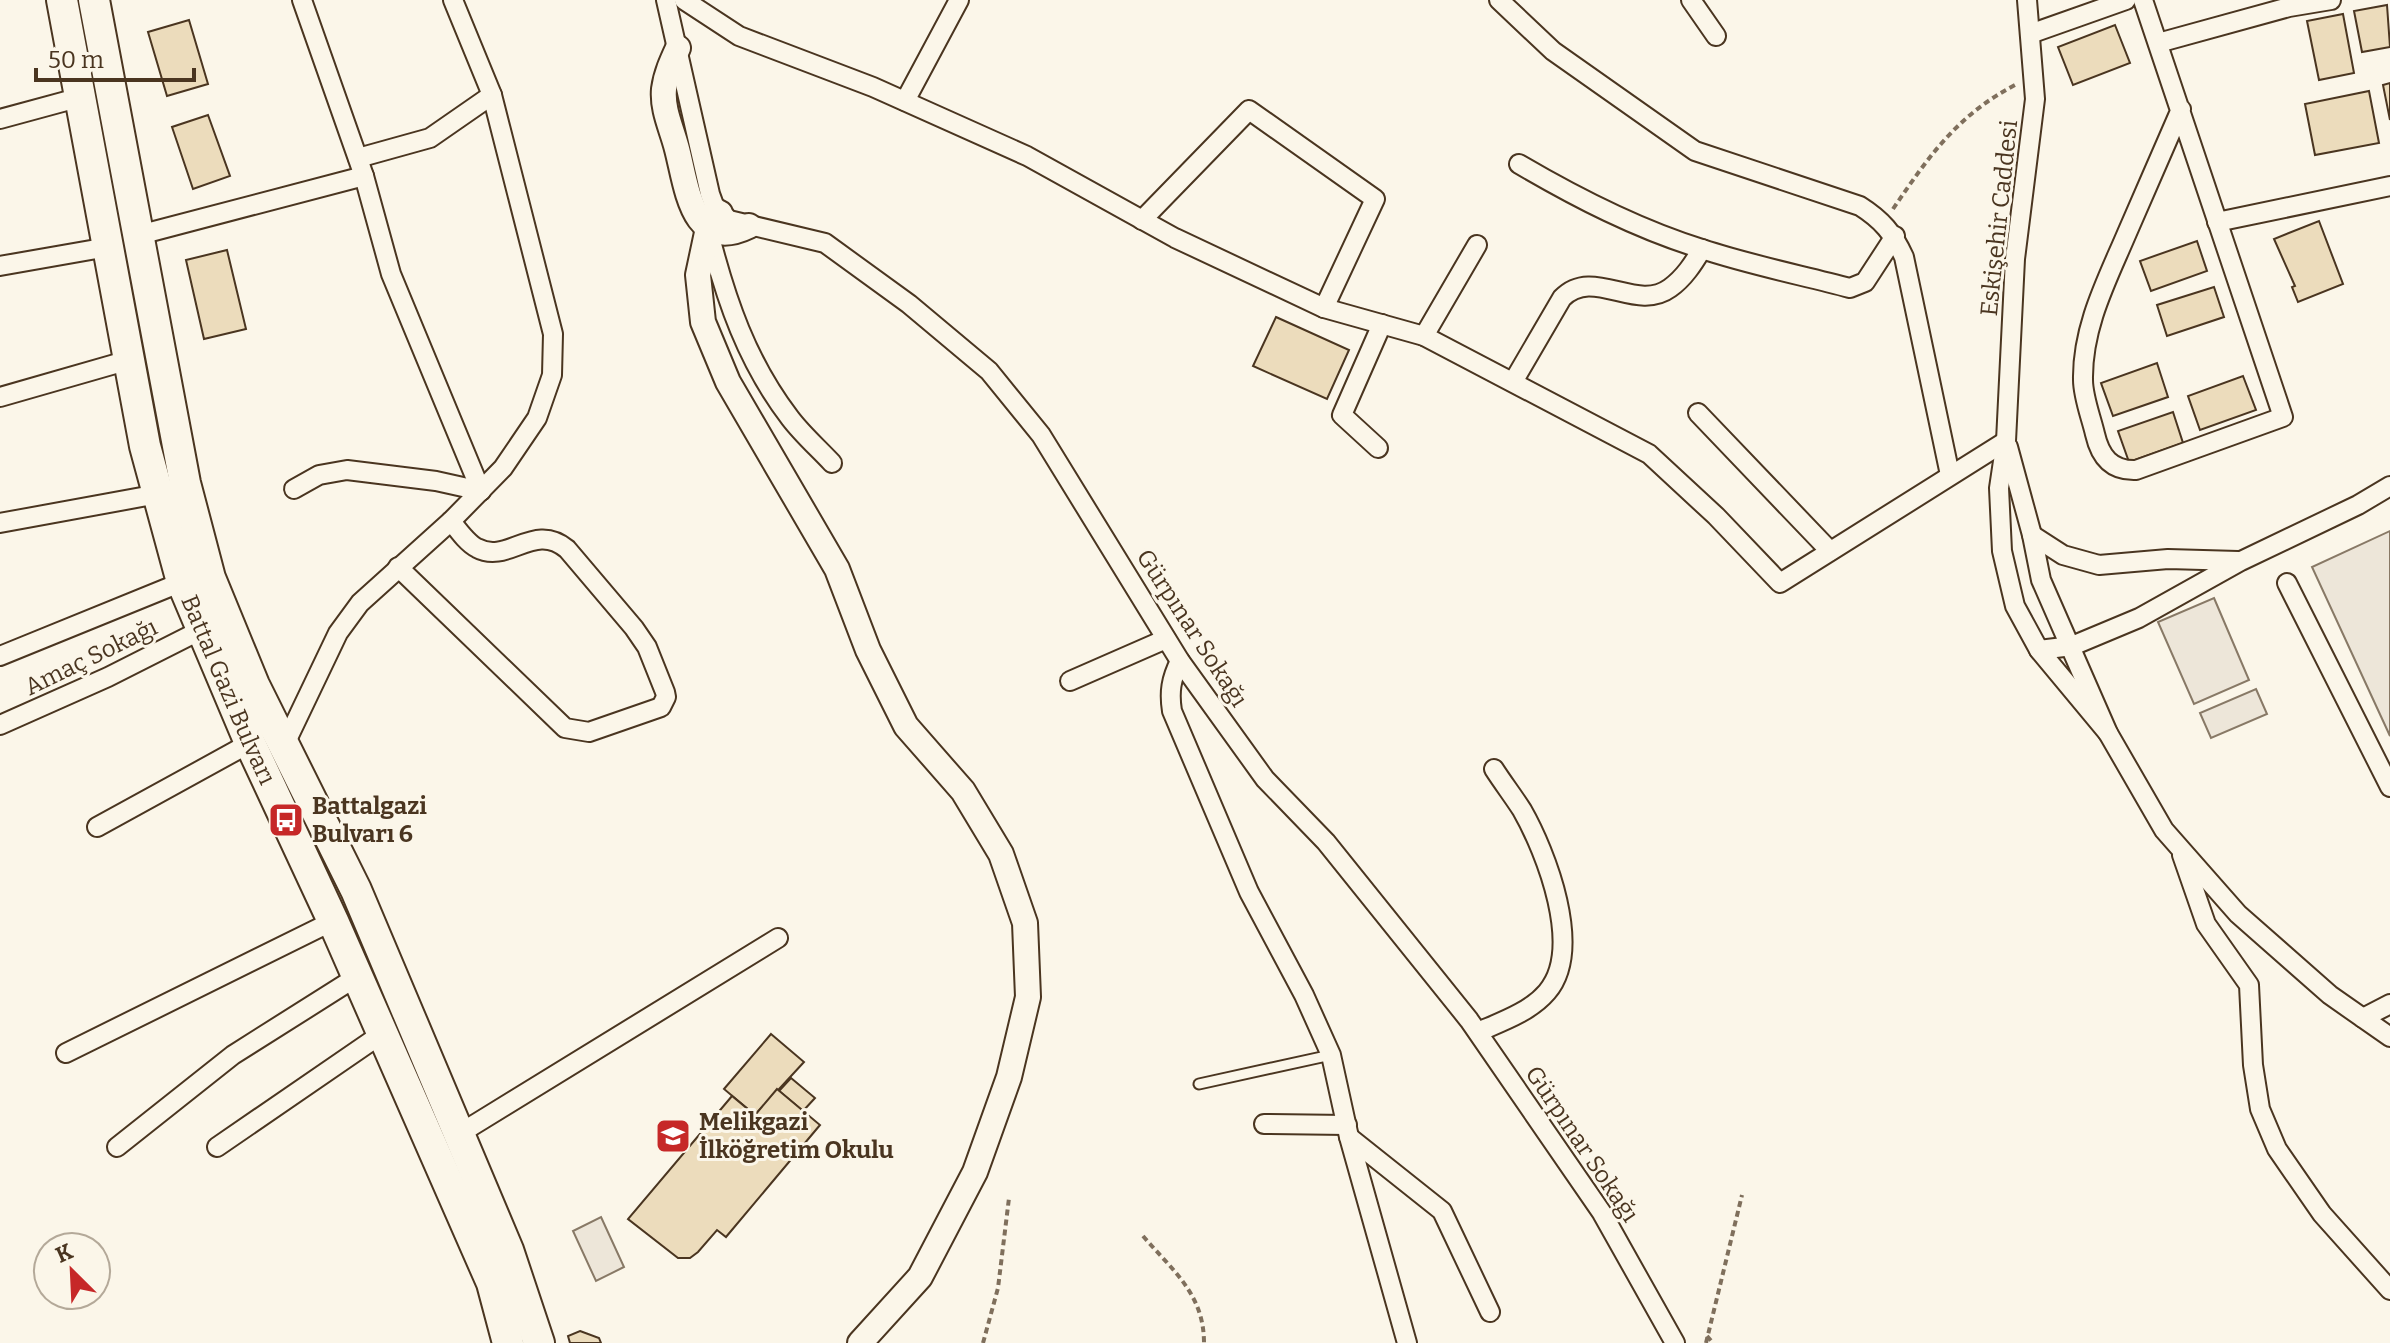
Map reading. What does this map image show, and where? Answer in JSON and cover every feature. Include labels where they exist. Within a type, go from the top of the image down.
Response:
[{"type":"main road","name":"Battal Gazi Bulvarı","points":[[62,0],[145,446],[182,582],[250,743],[358,976],[492,1283],[508,1343]]},
{"type":"main road","name":"Battal Gazi Bulvarı","points":[[94,0],[185,483],[210,578],[254,685],[356,890],[508,1250],[539,1343]]},
{"type":"street","points":[[302,0],[364,176],[391,274],[481,491]]},
{"type":"street","points":[[284,746],[338,633],[360,603],[451,521],[503,468],[537,418],[552,375],[553,334],[492,95],[453,0]]},
{"type":"street","points":[[666,0],[678,48],[668,68],[664,90],[666,112],[694,214],[714,221],[729,233],[749,226]]},
{"type":"street","points":[[684,0],[739,36],[905,101],[1027,156],[1142,220],[1324,308],[1424,336],[1649,454],[1716,516],[1780,583],[2006,441]]},
{"type":"street","points":[[905,101],[959,0]]},
{"type":"street","points":[[1499,0],[1553,51],[1695,151],[1860,206],[1889,229],[1904,257],[1950,475]]},
{"type":"street","points":[[1691,0],[1716,36]]},
{"type":"street","name":"Eskişehir Caddesi","points":[[2027,0],[2035,99],[2015,259],[2006,441],[1999,488],[2002,551],[2015,606],[2039,650],[2108,733]]},
{"type":"street","points":[[2030,34],[2126,0]]},
{"type":"street","points":[[2143,0],[2181,109],[2283,417],[2136,470],[2120,469],[2105,460],[2100,452],[2082,383],[2087,336],[2102,291],[2181,109]]},
{"type":"street","points":[[2158,43],[2289,4],[2331,0]]},
{"type":"street","points":[[358,158],[430,138],[492,95]]},
{"type":"street","points":[[0,119],[81,97]]},
{"type":"street","points":[[1142,220],[1249,110],[1375,199],[1324,308]]},
{"type":"street","points":[[1519,164],[1585,203],[1702,249],[1856,288],[1865,282],[1889,229]]},
{"type":"street","points":[[139,235],[364,176]]},
{"type":"street","points":[[2217,222],[2390,186]]},
{"type":"street","points":[[714,221],[725,295],[751,359],[790,419],[832,463]]},
{"type":"street","points":[[714,221],[698,275],[703,322],[728,382],[837,569],[868,650],[906,726],[963,791],[1001,854],[1025,923],[1028,997],[1009,1077],[975,1172],[920,1277],[860,1343]]},
{"type":"street","name":"Gürpınar Sokağı","points":[[749,226],[825,243],[909,304],[989,371],[1041,435],[1180,661],[1265,779],[1326,842],[1478,1032],[1602,1213],[1675,1343]]},
{"type":"street","points":[[1424,336],[1477,245]]},
{"type":"street","points":[[0,266],[108,247]]},
{"type":"street","points":[[1513,382],[1569,290],[1589,285],[1639,296],[1654,295],[1668,290],[1687,273],[1702,249]]},
{"type":"street","points":[[1378,448],[1342,415],[1382,324]]},
{"type":"street","points":[[0,397],[129,360]]},
{"type":"street","points":[[1698,413],[1830,551]]},
{"type":"street","name":"Eskişehir Caddesi","points":[[2006,441],[2041,580],[2108,733],[2164,830],[2238,914],[2330,995],[2390,1037]]},
{"type":"street","points":[[294,489],[319,475],[347,470],[436,481],[481,491]]},
{"type":"street","points":[[2039,650],[2072,646],[2139,618],[2241,561],[2358,505],[2390,486]]},
{"type":"street","points":[[0,523],[158,494]]},
{"type":"street","points":[[398,567],[565,728],[589,732],[661,707],[665,692],[647,647],[567,549],[545,538],[503,551],[482,551],[474,547],[451,521]]},
{"type":"street","points":[[2032,535],[2063,555],[2099,565],[2168,559],[2241,561]]},
{"type":"street","points":[[0,656],[182,582]]},
{"type":"street","points":[[2287,583],[2390,787]]},
{"type":"street","name":"Amaç Sokağı","points":[[0,725],[108,677],[201,630]]},
{"type":"street","points":[[1070,681],[1166,639]]},
{"type":"street","points":[[1180,661],[1171,685],[1172,711],[1249,892],[1304,995],[1331,1055],[1348,1131],[1407,1343]]},
{"type":"street","points":[[97,827],[250,743]]},
{"type":"street","points":[[1478,1032],[1514,1017],[1546,993],[1556,978],[1561,960],[1559,911],[1544,857],[1522,811],[1494,769]]},
{"type":"street","points":[[2179,846],[2206,924],[2249,985],[2253,1065],[2260,1109],[2277,1149],[2322,1214],[2390,1290]]},
{"type":"street","points":[[66,1053],[333,921]]},
{"type":"street","points":[[459,1134],[778,938]]},
{"type":"street","points":[[117,1147],[233,1055],[358,976]]},
{"type":"street","points":[[2363,1018],[2390,1004]]},
{"type":"street","points":[[217,1147],[383,1033]]},
{"type":"street","points":[[1264,1124],[1348,1131],[1442,1211],[1490,1312]]},
{"type":"lane","points":[[1199,1084],[1331,1055]]},
{"type":"path","points":[[1889,229],[1918,172],[1957,123],[1992,96],[2034,76]]},
{"type":"path","points":[[1706,1343],[1742,1195]]},
{"type":"path","points":[[983,1343],[998,1288],[1009,1198]]},
{"type":"path","points":[[1143,1236],[1200,1309],[1204,1343]]},
{"type":"path","points":[[1707,1336],[1713,1343]]},
{"type":"shaded area","points":[[2390,531],[2390,736],[2312,567]]},
{"type":"shaded area","points":[[2214,598],[2249,680],[2194,704],[2158,622]]},
{"type":"shaded area","points":[[2256,689],[2267,714],[2211,738],[2200,713]]},
{"type":"shaded area","points":[[601,1217],[624,1267],[596,1281],[573,1231]]},
{"type":"building","points":[[2387,5],[2390,47],[2362,52],[2354,11]]},
{"type":"building","points":[[2343,14],[2354,73],[2319,80],[2307,21]]},
{"type":"building","points":[[189,20],[208,84],[167,96],[148,32]]},
{"type":"building","points":[[2115,25],[2130,63],[2073,85],[2058,47]]},
{"type":"building","points":[[2390,83],[2390,120],[2383,85]]},
{"type":"building","points":[[2369,91],[2379,143],[2315,155],[2305,104]]},
{"type":"building","points":[[208,115],[230,176],[193,189],[172,127]]},
{"type":"building","points":[[2319,221],[2343,284],[2298,302],[2292,287],[2295,286],[2274,239]]},
{"type":"building","points":[[2197,241],[2207,271],[2151,291],[2140,261]]},
{"type":"building","points":[[227,250],[246,329],[204,339],[186,260]]},
{"type":"building","points":[[2214,287],[2224,317],[2167,336],[2157,305]]},
{"type":"building","points":[[1276,317],[1349,350],[1327,399],[1253,366]]},
{"type":"building","points":[[2157,363],[2168,397],[2113,416],[2101,383]]},
{"type":"building","points":[[2243,376],[2256,410],[2200,430],[2188,396]]},
{"type":"building","points":[[2173,412],[2183,443],[2129,462],[2118,431]]},
{"type":"building","points":[[771,1034],[804,1062],[755,1115],[724,1089]]},
{"type":"building","points":[[791,1078],[815,1098],[803,1111],[779,1091]]},
{"type":"building","points":[[777,1089],[820,1125],[726,1237],[717,1230],[690,1258],[678,1258],[628,1219],[732,1096],[755,1115]]},
{"type":"building","points":[[580,1331],[599,1338],[601,1343],[570,1343],[568,1336]]},
{"type":"place","name":"Battalgazi Bulvarı 6","points":[[286,820]]},
{"type":"place","name":"Melikgazi İlköğretim Okulu","points":[[673,1136]]}]
